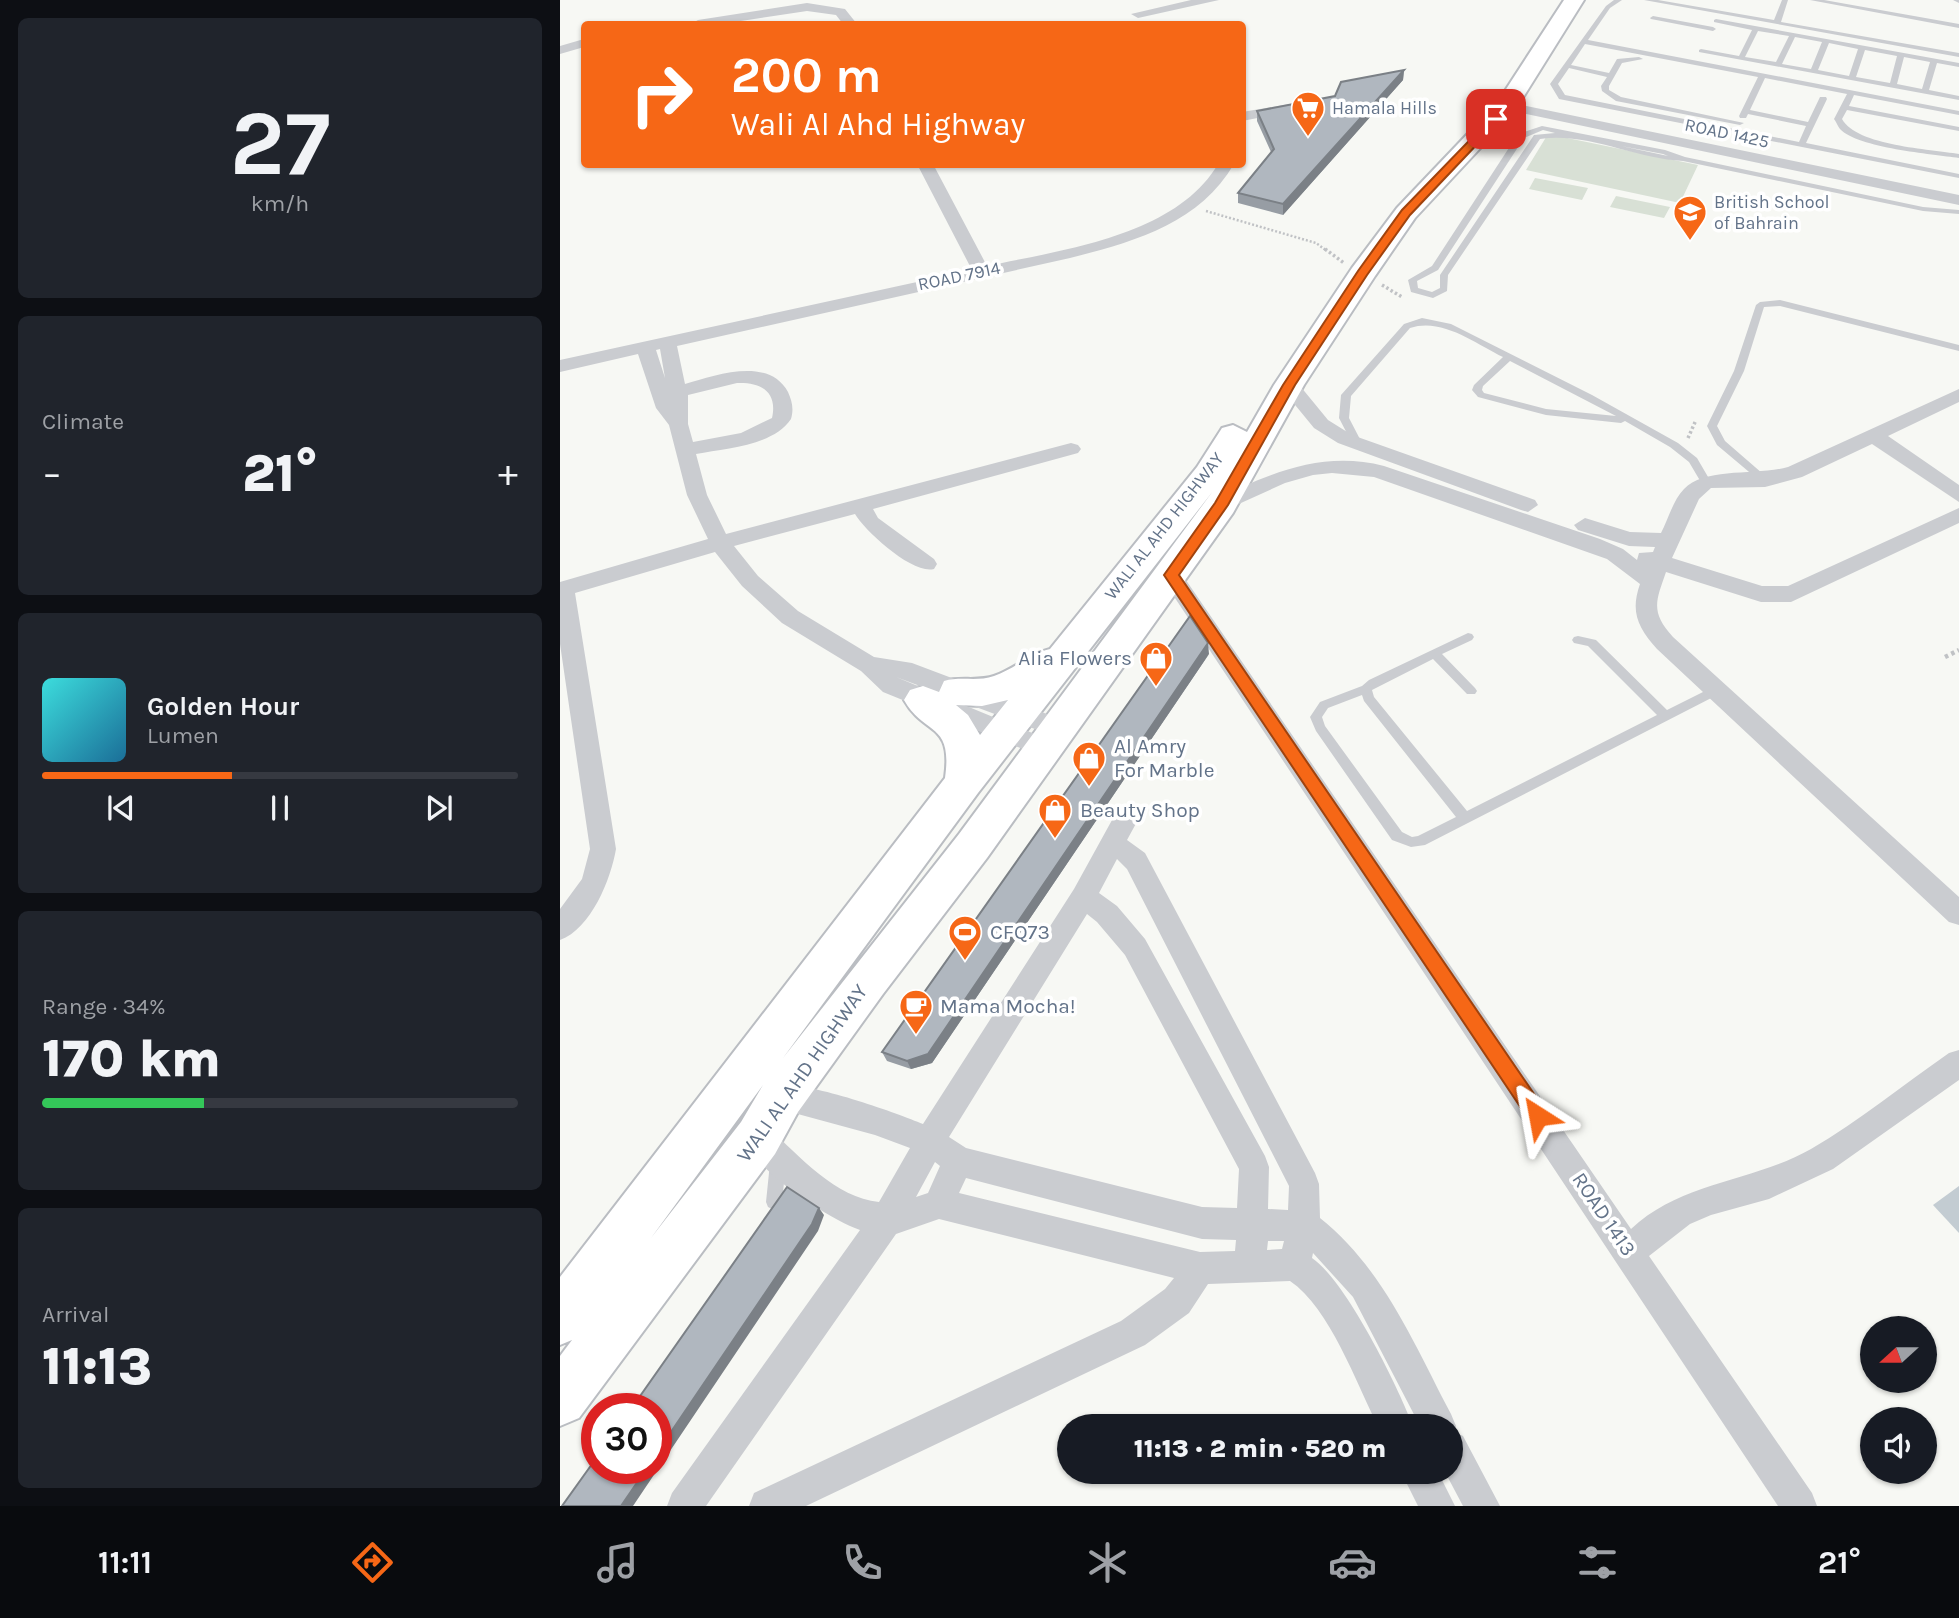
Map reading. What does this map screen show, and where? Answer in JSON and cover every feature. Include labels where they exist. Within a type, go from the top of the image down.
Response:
[{"type":"main road","name":"WALI AL AHD HIGHWAY","points":[[1504,97],[1559,0]]},
{"type":"main road","name":"WALI AL AHD HIGHWAY","points":[[560,1319],[964,782],[1209,474],[1282,359],[1504,97],[1574,0]]},
{"type":"main road","name":"WALI AL AHD HIGHWAY","points":[[560,1398],[767,1146],[782,1097],[1052,739],[1221,505],[1349,283]]},
{"type":"main road","points":[[964,782],[968,753],[962,733],[952,721],[940,696],[973,694],[1015,684],[1066,651]]},
{"type":"main road","points":[[767,1146],[754,1122],[758,1097],[846,970],[888,885]]},
{"type":"street","points":[[1125,0],[1143,19],[1212,0]]},
{"type":"street","points":[[719,21],[817,7],[840,12],[848,21]]},
{"type":"street","points":[[560,50],[581,44]]},
{"type":"street","points":[[1504,97],[1529,94],[1558,111]]},
{"type":"street","name":"ROAD 1425","points":[[1504,97],[1716,153]]},
{"type":"street","name":"ROAD 1425","points":[[1504,97],[1716,153],[1959,197]]},
{"type":"street","points":[[1246,116],[1304,105]]},
{"type":"street","points":[[927,168],[981,271]]},
{"type":"street","name":"ROAD 7914","points":[[560,366],[1070,253],[1118,238],[1191,207],[1208,192],[1223,168]]},
{"type":"street","points":[[667,341],[678,392],[678,424],[697,495],[720,543],[750,581],[814,634],[869,665],[884,682],[940,696],[1052,739]]},
{"type":"street","points":[[645,346],[666,408],[678,424]]},
{"type":"street","points":[[678,392],[752,376],[768,379],[776,386],[784,409],[780,422],[761,433],[684,450]]},
{"type":"street","points":[[1289,385],[1321,424],[1358,445],[1382,464],[1592,544],[1661,562],[1761,594],[1791,594],[1959,515]]},
{"type":"street","points":[[1959,395],[1795,472],[1765,480],[1706,482],[1689,495],[1644,608],[1654,632],[1959,914]]},
{"type":"street","points":[[1873,435],[1959,495]]},
{"type":"street","points":[[560,928],[597,877],[603,849],[562,589],[720,543],[1071,449]]},
{"type":"street","points":[[1221,505],[1289,472],[1317,466],[1382,464],[1615,536],[1643,541],[1661,562]]},
{"type":"street","points":[[860,506],[871,523],[926,564]]},
{"type":"street","name":"ROAD 1413","points":[[1171,575],[1799,1506]]},
{"type":"street","points":[[869,665],[895,666],[940,696],[1010,724]]},
{"type":"street","points":[[685,1506],[887,1219],[952,1102],[1083,897],[1119,831],[1126,851],[1136,861],[1304,1184],[1304,1226],[1294,1265]]},
{"type":"street","points":[[1083,897],[1107,914],[1135,947],[1254,1167],[1251,1264]]},
{"type":"street","points":[[1630,1252],[1653,1230],[1679,1213],[1708,1200],[1769,1184],[1822,1159],[1959,1063]]},
{"type":"street","points":[[782,1097],[854,1115],[946,1150],[958,1161],[1202,1223],[1304,1226],[1333,1249],[1364,1286],[1433,1414]]},
{"type":"street","points":[[767,1146],[809,1184],[846,1208],[887,1219],[914,1214],[939,1203],[1200,1268],[1251,1264],[1294,1265],[1312,1277],[1340,1315],[1390,1414]]},
{"type":"street","points":[[939,1203],[958,1161]]},
{"type":"street","points":[[767,1506],[1133,1333],[1177,1301],[1200,1268]]},
{"type":"street","points":[[1463,1470],[1482,1506]]},
{"type":"street","points":[[1425,1484],[1437,1506]]},
{"type":"lane","points":[[1619,0],[1608,6],[1554,89],[1570,100],[1959,176]]},
{"type":"lane","points":[[1647,0],[1697,4],[1708,10],[1959,55]]},
{"type":"lane","points":[[1708,10],[1713,0]]},
{"type":"lane","points":[[1777,22],[1786,0]]},
{"type":"lane","points":[[1813,0],[1959,26]]},
{"type":"lane","points":[[1876,11],[1880,0]]},
{"type":"lane","points":[[1692,62],[1701,51],[1721,12]]},
{"type":"lane","points":[[1653,19],[1756,28],[1959,65]]},
{"type":"lane","points":[[1741,58],[1756,28]]},
{"type":"lane","points":[[1777,65],[1793,35]]},
{"type":"lane","points":[[1814,71],[1826,41]]},
{"type":"lane","points":[[1585,42],[1692,62],[1761,79]]},
{"type":"lane","points":[[1852,78],[1862,47]]},
{"type":"lane","points":[[1701,51],[1959,98]]},
{"type":"lane","points":[[1893,85],[1901,55]]},
{"type":"lane","points":[[1740,123],[1619,99],[1606,91],[1605,86],[1622,59],[1630,58],[1852,92],[1959,113]]},
{"type":"lane","points":[[1925,92],[1934,61]]},
{"type":"lane","points":[[1568,66],[1611,76]]},
{"type":"lane","points":[[1737,132],[1761,79]]},
{"type":"lane","points":[[1852,92],[1838,123],[1855,136],[1959,156]]},
{"type":"lane","points":[[1801,145],[1823,99]]},
{"type":"lane","points":[[1844,107],[1959,129]]},
{"type":"lane","points":[[1746,111],[1810,125]]},
{"type":"lane","points":[[1684,159],[1665,152],[1559,130],[1530,131],[1521,136],[1435,268],[1412,280],[1412,287],[1418,292],[1433,295],[1442,292],[1444,279],[1537,137],[1559,136],[1663,158],[1684,159],[1716,153]]},
{"type":"lane","points":[[1744,159],[1927,210],[1959,212]]},
{"type":"lane","points":[[1428,273],[1444,279]]},
{"type":"lane","points":[[1765,480],[1721,443],[1712,426],[1739,372],[1758,311],[1764,303],[1780,303],[1959,348]]},
{"type":"lane","points":[[1358,445],[1344,418],[1346,395],[1407,326],[1422,321],[1440,323],[1589,397],[1684,452],[1700,468],[1706,482]]},
{"type":"lane","points":[[1508,358],[1479,385],[1477,390],[1481,395],[1546,412],[1610,418],[1632,423]]},
{"type":"lane","points":[[1578,417],[1588,408],[1589,397]]},
{"type":"lane","points":[[1468,637],[1373,683],[1366,689],[1324,705],[1316,717],[1320,728],[1397,836],[1415,842],[1717,690]]},
{"type":"lane","points":[[1578,640],[1592,643],[1664,715]]},
{"type":"lane","points":[[1434,653],[1471,691]]},
{"type":"lane","points":[[1366,689],[1368,698],[1464,817]]},
{"type":"lane","points":[[767,1146],[774,1202]]},
{"type":"path","points":[[1191,207],[1316,243],[1349,283],[1407,300]]},
{"type":"path","points":[[1686,442],[1697,417]]},
{"type":"path","points":[[1945,657],[1959,650]]},
{"type":"shaded area","points":[[1548,134],[1698,165],[1680,203],[1526,170]]},
{"type":"shaded area","points":[[1535,178],[1588,188],[1582,200],[1529,189]]},
{"type":"shaded area","points":[[1616,196],[1670,207],[1664,218],[1610,207]]},
{"type":"shaded area","points":[[1959,1186],[1959,1233],[1933,1205]]},
{"type":"building","name":"Hamala Hills","points":[[1404,70],[1283,204],[1238,193],[1274,149],[1257,111],[1335,96],[1341,82]]},
{"type":"building","points":[[1190,616],[1208,643],[928,1054],[907,1061],[882,1052]]},
{"type":"building","points":[[787,1187],[819,1208],[812,1224],[672,1430],[672,1393],[642,1393]]},
{"type":"building","points":[[581,1479],[581,1484],[636,1484],[621,1506],[562,1506]]},
{"type":"place","name":"Hamala Hills","points":[[1308,138]]},
{"type":"place","name":"British School of Bahrain","points":[[1690,242]]},
{"type":"place","name":"Alia Flowers","points":[[1156,688]]},
{"type":"place","name":"Al Amry For Marble","points":[[1089,788]]},
{"type":"place","name":"Beauty Shop","points":[[1055,840]]},
{"type":"place","name":"CFQ73","points":[[965,962]]},
{"type":"place","name":"Mama Mocha!","points":[[916,1036]]},
{"type":"route","points":[[1496,119],[1406,212],[1289,385],[1221,505],[1171,575],[1538,1116]]}]
